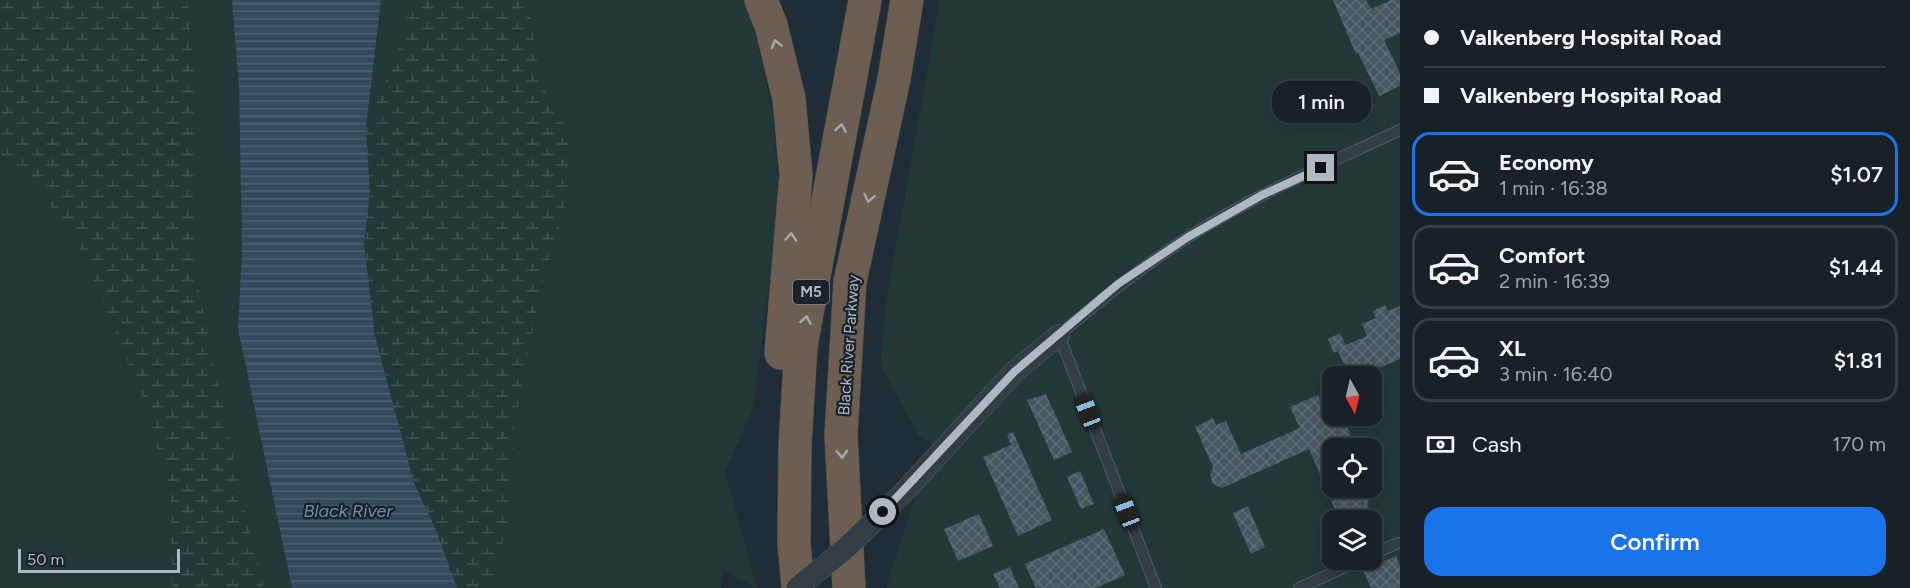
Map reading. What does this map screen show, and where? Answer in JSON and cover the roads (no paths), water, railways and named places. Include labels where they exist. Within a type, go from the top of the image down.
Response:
[{"type":"highway","points":[[760,0],[771,25],[789,99],[796,175],[777,387],[776,485],[783,588]]},
{"type":"highway","name":"M5","points":[[798,588],[794,542],[795,456],[801,346],[865,0]]},
{"type":"highway","name":"Black River Parkway","points":[[849,588],[841,435],[850,282],[894,79],[907,0]]},
{"type":"highway","points":[[894,79],[923,0]]},
{"type":"street","points":[[798,588],[846,548],[906,490],[1014,372],[1059,334]]},
{"type":"lane","points":[[1156,588],[1059,334],[1118,284],[1188,237],[1262,195],[1400,130]]},
{"type":"lane","points":[[1382,550],[1398,543]]},
{"type":"lane","points":[[1299,588],[1339,570]]},
{"type":"water","name":"Black River","points":[[232,0],[381,0],[366,128],[370,192],[364,243],[375,336],[414,483],[436,530],[457,588],[292,588],[238,329],[242,247],[239,88]]}]
